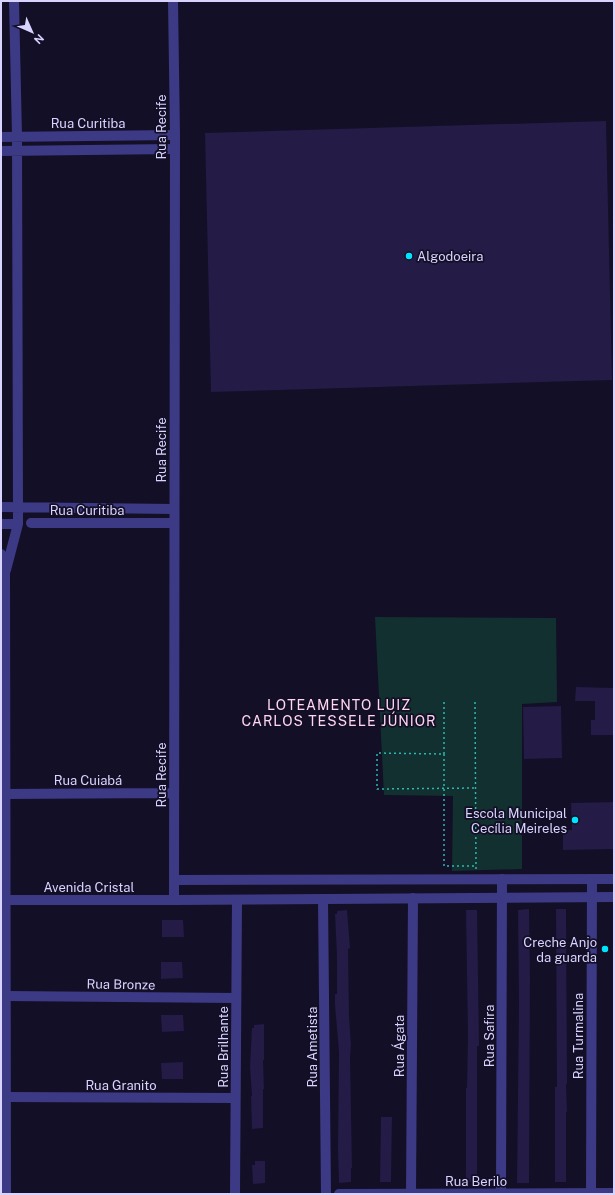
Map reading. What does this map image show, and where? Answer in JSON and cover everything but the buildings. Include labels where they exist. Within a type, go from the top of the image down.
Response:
[{"type":"street","points":[[5,572],[18,524],[17,136],[14,1]]},
{"type":"street","name":"Rua Recife","points":[[173,1],[175,135],[174,900]]},
{"type":"street","name":"Rua Curitiba","points":[[1,137],[175,135]]},
{"type":"street","name":"Rua Curitiba","points":[[1,151],[174,149]]},
{"type":"street","name":"Rua Curitiba","points":[[1,507],[174,509]]},
{"type":"street","name":"Rua Curitiba","points":[[1,524],[174,523]]},
{"type":"street","points":[[1,554],[5,572],[3,794],[6,1097],[3,1168],[6,1194]]},
{"type":"street","name":"Rua Cuiabá","points":[[3,794],[174,793]]},
{"type":"street","name":"Rua Safira","points":[[501,1194],[502,879]]},
{"type":"street","name":"Rua Turmalina","points":[[591,1194],[592,879]]},
{"type":"street","points":[[175,880],[614,879]]},
{"type":"street","name":"Avenida Cristal","points":[[5,900],[614,897]]},
{"type":"street","name":"Rua Ágata","points":[[411,1194],[413,898]]},
{"type":"street","name":"Rua Ametista","points":[[323,899],[326,1194]]},
{"type":"street","name":"Rua Brilhante","points":[[235,1194],[237,900]]},
{"type":"street","name":"Rua Bronze","points":[[6,996],[236,998]]},
{"type":"street","name":"Rua Granito","points":[[6,1097],[235,1098]]},
{"type":"street","name":"Rua Berilo","points":[[339,1194],[614,1193]]},
{"type":"path","points":[[444,702],[444,866],[476,866]]},
{"type":"path","points":[[475,702],[476,879]]},
{"type":"path","points":[[444,754],[377,753],[377,789],[476,788]]},
{"type":"green space","points":[[375,617],[556,618],[557,702],[522,704],[522,869],[452,871],[453,796],[384,795]]},
{"type":"place","name":"Algodoeira","points":[[409,256]]},
{"type":"place","name":"Escola Municipal Cecília Meireles","points":[[575,820]]},
{"type":"place","name":"Creche Anjo da guarda","points":[[605,949]]},
{"type":"district","name":"LOTEAMENTO LUIZ CARLOS TESSELE JÚNIOR","points":[[339,714]]}]
